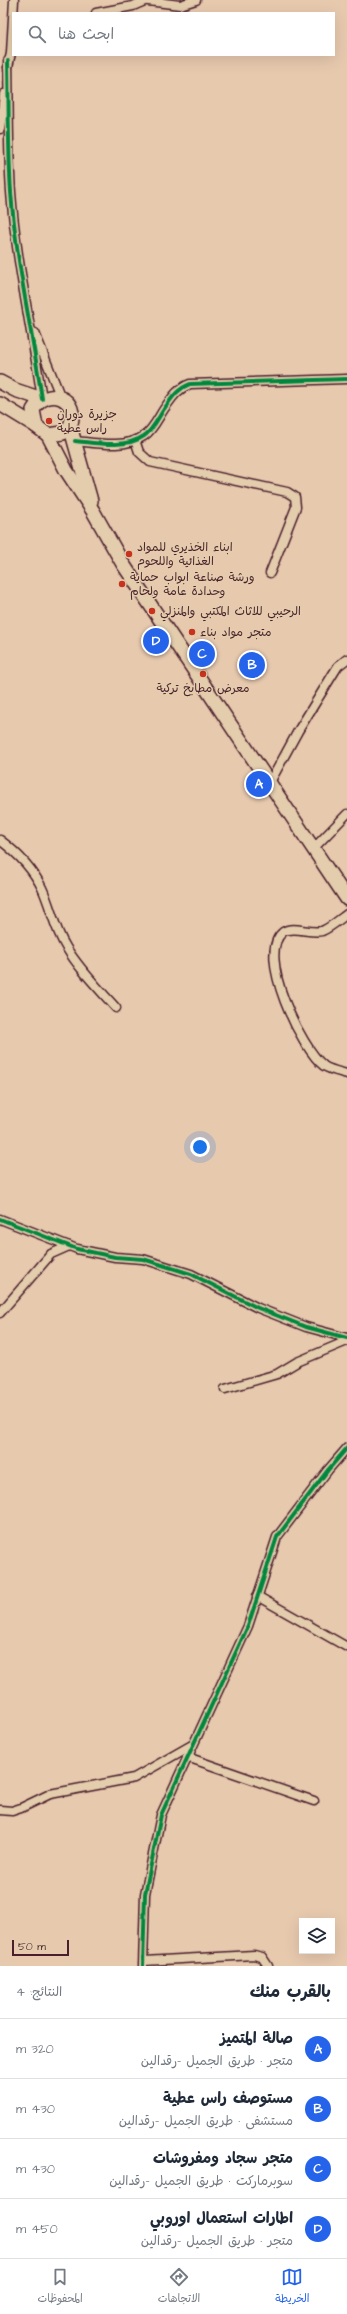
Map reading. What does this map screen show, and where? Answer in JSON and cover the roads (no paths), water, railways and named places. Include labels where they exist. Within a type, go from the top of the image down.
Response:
[{"type":"main road","points":[[0,382],[15,390],[42,399]]},
{"type":"main road","points":[[36,426],[33,410],[42,399],[51,396],[61,398],[72,410],[70,426],[93,510]]},
{"type":"main road","points":[[0,404],[48,435],[66,470],[93,510],[123,564],[268,784],[347,900]]},
{"type":"main road","points":[[48,435],[63,433],[70,426]]},
{"type":"street","points":[[13,12],[14,0]]},
{"type":"street","points":[[100,12],[148,0],[180,5],[196,0]]},
{"type":"street","points":[[12,37],[11,192],[19,261],[31,321],[42,399]]},
{"type":"street","points":[[0,129],[11,56]]},
{"type":"street","points":[[31,321],[61,398]]},
{"type":"street","points":[[75,441],[105,444],[135,440],[149,431],[172,397],[180,388],[190,384],[347,379]]},
{"type":"street","points":[[135,440],[139,452],[150,462],[287,492],[295,497],[296,507],[270,573]]},
{"type":"street","points":[[268,784],[298,731],[338,666],[347,659]]},
{"type":"street","points":[[313,849],[347,814]]},
{"type":"street","points":[[0,840],[18,855],[35,875],[66,949],[116,1008]]},
{"type":"street","points":[[347,914],[323,931],[311,932],[292,930],[284,932],[279,938],[276,948],[275,973],[281,995],[311,1052],[324,1066],[347,1074]]},
{"type":"street","points":[[0,1219],[69,1246],[97,1254],[143,1259],[185,1272],[258,1308],[306,1327],[347,1339]]},
{"type":"street","points":[[0,1313],[51,1254],[69,1246]]},
{"type":"street","points":[[225,1388],[277,1374],[296,1362],[347,1339]]},
{"type":"street","points":[[268,1966],[262,1957],[254,1955],[143,1963],[145,1894],[160,1815],[248,1626],[277,1537],[282,1528],[340,1454],[347,1448]]},
{"type":"street","points":[[257,1596],[347,1647]]},
{"type":"street","points":[[0,1810],[12,1811],[22,1808],[50,1794],[134,1778],[192,1745]]},
{"type":"street","points":[[187,1757],[314,1801]]},
{"type":"place","name":"جزيرة دوران راس عطية","points":[[49,421]]},
{"type":"place","name":"ابناء الخذيري للمواد الغذائية واللحوم","points":[[129,554]]},
{"type":"place","name":"ورشة صناعة ابواب حماية وحدادة عامة ولحام","points":[[122,584]]},
{"type":"place","name":"الرحيبي للاثاث المكتبي والمنزلي","points":[[152,611]]},
{"type":"place","name":"متجر مواد بناء","points":[[192,632]]},
{"type":"place","name":"اطارات استعمال اوروبي","points":[[156,641]]},
{"type":"place","name":"متجر سجاد ومفروشات","points":[[202,654]]},
{"type":"place","name":"مستوصف راس عطية","points":[[252,665]]},
{"type":"place","name":"معرض مطابخ تركية","points":[[203,674]]},
{"type":"place","name":"صالة المتميز","points":[[259,784]]}]
